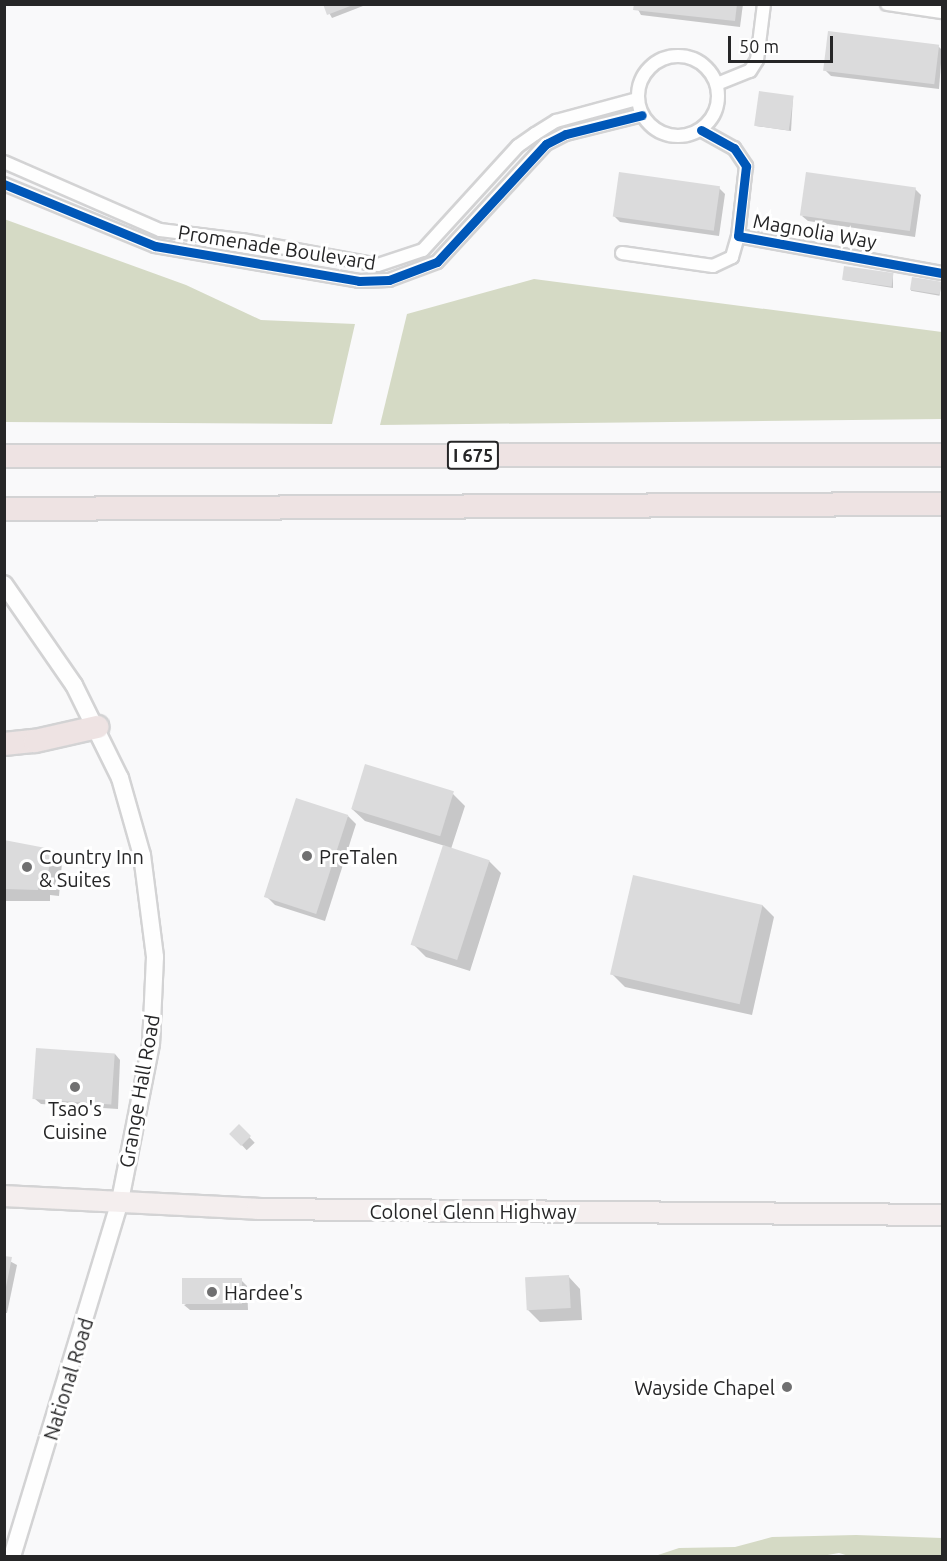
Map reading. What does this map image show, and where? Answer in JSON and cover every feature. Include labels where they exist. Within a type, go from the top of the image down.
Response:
[{"type":"highway","name":"I 675","points":[[4,456],[942,455]]},
{"type":"highway","points":[[4,509],[942,504]]},
{"type":"highway","points":[[4,744],[35,741],[97,727]]},
{"type":"main road","name":"Grange Hall Road","points":[[4,584],[64,670],[97,727],[136,830],[148,889],[155,957],[151,1044],[120,1201]]},
{"type":"main road","name":"Colonel Glenn Highway","points":[[4,1196],[376,1211],[942,1215]]},
{"type":"main road","name":"National Road","points":[[12,1557],[120,1201]]},
{"type":"street","points":[[717,84],[750,71],[757,60],[764,4]]},
{"type":"street","points":[[887,4],[942,12]]},
{"type":"street","points":[[670,56],[688,57],[702,63],[717,84],[718,106],[701,130],[673,137],[660,133],[642,115],[637,99],[647,70],[670,56]]},
{"type":"street","name":"Promenade Boulevard","points":[[4,162],[160,230],[277,245],[378,265],[423,250],[518,146],[535,134],[556,121],[637,99]]},
{"type":"street","name":"Promenade Boulevard","points":[[4,184],[155,246],[359,281],[389,280],[436,262],[546,144],[566,135],[642,115]]},
{"type":"street","name":"Magnolia Way","points":[[622,253],[713,266],[732,257],[738,236],[746,166],[734,148],[701,130]]},
{"type":"street","name":"Magnolia Way","points":[[738,236],[942,273]]},
{"type":"green space","points":[[4,219],[186,285],[261,320],[355,324],[332,424],[5,422]]},
{"type":"green space","points":[[534,279],[942,332],[942,419],[380,425],[407,314]]},
{"type":"green space","points":[[856,1535],[942,1538],[942,1556],[849,1556],[839,1553],[822,1556],[655,1556],[679,1548],[735,1547],[772,1537]]},
{"type":"building","points":[[323,4],[353,4],[353,5],[327,15]]},
{"type":"building","points":[[634,4],[737,4],[735,21],[633,10]]},
{"type":"building","points":[[828,31],[939,45],[934,84],[823,71]]},
{"type":"building","points":[[759,91],[794,96],[789,131],[754,126]]},
{"type":"building","points":[[619,172],[720,186],[714,231],[613,217]]},
{"type":"building","points":[[806,172],[916,187],[910,231],[800,216]]},
{"type":"building","points":[[844,266],[894,273],[892,287],[842,280]]},
{"type":"building","points":[[912,277],[942,282],[940,295],[910,290]]},
{"type":"building","points":[[365,764],[454,791],[440,836],[351,809]]},
{"type":"building","name":"PreTalen","points":[[296,798],[348,815],[316,914],[264,897]]},
{"type":"building","name":"Country Inn & Suites","points":[[4,840],[51,849],[47,885],[39,884],[38,890],[4,889]]},
{"type":"building","points":[[443,845],[490,860],[457,960],[411,945]]},
{"type":"building","points":[[633,875],[763,905],[740,1004],[610,974]]},
{"type":"building","points":[[36,1048],[115,1054],[111,1104],[32,1099]]},
{"type":"building","points":[[239,1124],[251,1136],[241,1146],[229,1134]]},
{"type":"building","points":[[4,1256],[12,1257],[6,1287],[4,1287]]},
{"type":"building","points":[[569,1275],[571,1308],[527,1310],[525,1277]]},
{"type":"building","name":"Hardee's","points":[[182,1278],[242,1278],[242,1304],[182,1304]]},
{"type":"cycle path","points":[[4,184],[155,246],[359,281],[389,280],[437,262],[546,144],[566,134],[642,115]]},
{"type":"cycle path","points":[[701,130],[734,148],[746,166],[738,236],[942,273]]},
{"type":"place","name":"PreTalen","points":[[307,856]]},
{"type":"place","name":"Country Inn & Suites","points":[[27,867]]},
{"type":"place","name":"Tsao's Cuisine","points":[[75,1087]]},
{"type":"place","name":"Hardee's","points":[[212,1292]]},
{"type":"place","name":"Wayside Chapel","points":[[787,1387]]}]
